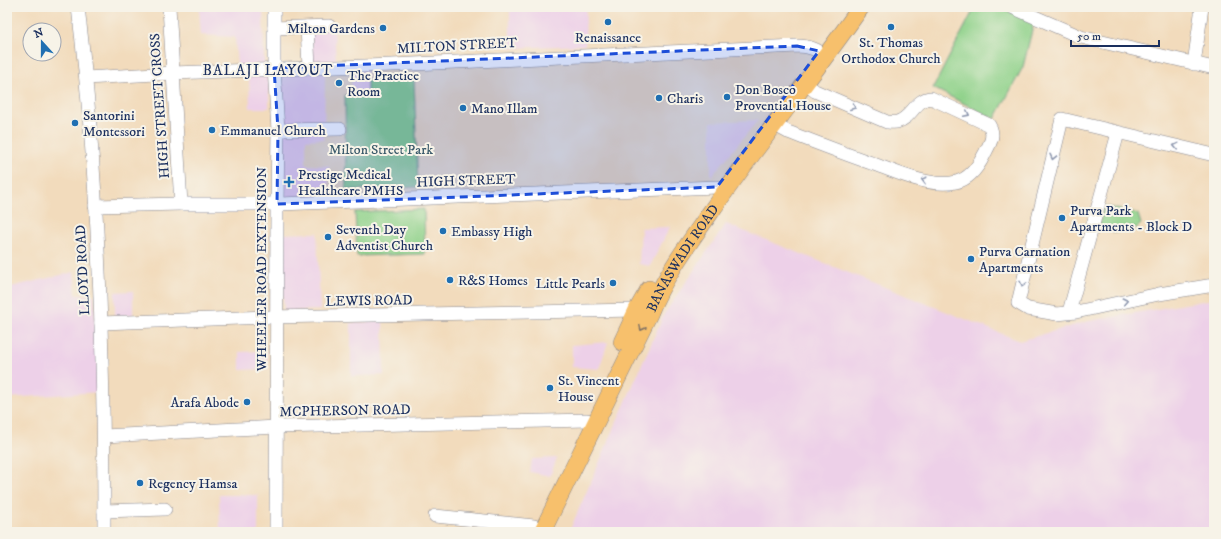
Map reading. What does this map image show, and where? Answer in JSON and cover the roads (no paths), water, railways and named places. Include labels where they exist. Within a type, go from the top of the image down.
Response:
[{"type":"main road","name":"BANASWADI ROAD","points":[[536,530],[646,320],[656,297],[675,264],[724,192],[806,84],[849,7]]},
{"type":"main road","name":"BANASWADI ROAD","points":[[536,530],[637,310],[667,259],[717,186],[861,7]]},
{"type":"street","name":"LLOYD ROAD","points":[[78,7],[86,78],[96,206],[104,436],[104,532]]},
{"type":"street","name":"HIGH STREET CROSS","points":[[169,7],[181,204]]},
{"type":"street","name":"WHEELER ROAD EXTENSION","points":[[274,7],[274,68],[278,130],[276,532]]},
{"type":"street","points":[[1194,64],[1202,7]]},
{"type":"street","points":[[1013,8],[1081,37],[1214,68]]},
{"type":"street","points":[[274,28],[329,26]]},
{"type":"street","points":[[307,27],[309,67]]},
{"type":"street","name":"MILTON STREET","points":[[86,78],[274,68],[392,65],[797,46],[804,46],[823,54]]},
{"type":"street","points":[[775,125],[799,136],[886,169],[922,180],[941,183],[957,182],[972,173],[980,163],[993,135],[992,129],[989,125],[931,98],[926,98],[920,102],[905,118],[897,122],[887,122],[815,91],[806,84]]},
{"type":"street","points":[[1214,155],[1062,119],[1018,302],[1028,309],[1057,314],[1214,285]]},
{"type":"street","points":[[278,130],[340,129]]},
{"type":"street","points":[[1069,312],[1118,133]]},
{"type":"street","points":[[799,136],[805,147],[838,160]]},
{"type":"street","name":"HIGH STREET","points":[[96,206],[277,204],[717,186]]},
{"type":"street","name":"LEWIS ROAD","points":[[101,323],[276,317],[637,310]]},
{"type":"street","name":"MCPHERSON ROAD","points":[[104,436],[276,427],[586,420]]},
{"type":"street","points":[[104,511],[164,509]]},
{"type":"street","points":[[435,516],[536,530]]},
{"type":"place","name":"Renaissance","points":[[608,22]]},
{"type":"place","name":"St. Thomas Orthodox Church","points":[[891,27]]},
{"type":"place","name":"Milton Gardens","points":[[383,28]]},
{"type":"place","name":"The Practice Room","points":[[339,83]]},
{"type":"place","name":"Don Bosco Provential House","points":[[727,97]]},
{"type":"place","name":"Charis","points":[[659,98]]},
{"type":"place","name":"Mano Illam","points":[[463,108]]},
{"type":"place","name":"Santorini Montessori","points":[[75,123]]},
{"type":"place","name":"Emmanuel Church","points":[[212,130]]},
{"type":"place","name":"Prestige Medical Healthcare PMHS","points":[[289,182]]},
{"type":"place","name":"Purva Park Apartments - Block D","points":[[1062,218]]},
{"type":"place","name":"Embassy High","points":[[443,231]]},
{"type":"place","name":"Seventh Day Adventist Church","points":[[328,237]]},
{"type":"place","name":"Purva Carnation Apartments","points":[[971,259]]},
{"type":"place","name":"R&S Homes","points":[[450,280]]},
{"type":"place","name":"Little Pearls","points":[[613,283]]},
{"type":"place","name":"St. Vincent House","points":[[550,388]]},
{"type":"place","name":"Arafa Abode","points":[[247,402]]},
{"type":"place","name":"Regency Hamsa","points":[[140,483]]},
{"type":"district","name":"BALAJI LAYOUT","points":[[268,70]]},
{"type":"park label","name":"Milton Street Park","points":[[381,149]]}]
